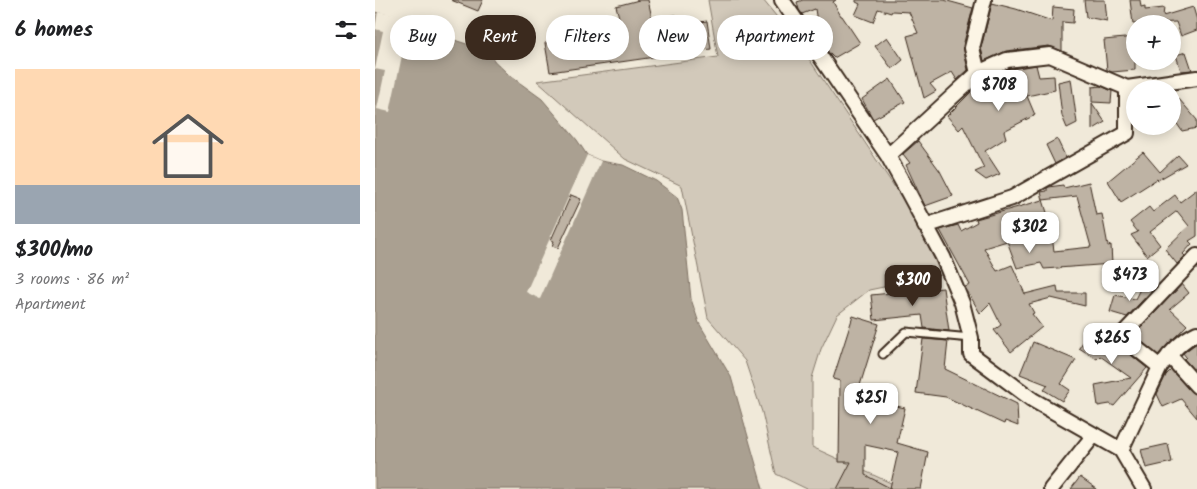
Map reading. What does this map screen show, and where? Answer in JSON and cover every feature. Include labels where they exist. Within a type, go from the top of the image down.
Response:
[{"type":"street","points":[[782,0],[888,156],[943,257],[962,303],[971,338],[971,354],[1033,400],[1121,450],[1144,489]]},
{"type":"street","points":[[978,73],[973,48],[980,1]]},
{"type":"street","points":[[888,156],[978,73],[1007,60],[1050,55],[1126,88]]},
{"type":"street","points":[[1181,80],[1197,78]]},
{"type":"street","points":[[925,226],[1012,198],[1126,134]]},
{"type":"street","points":[[1160,367],[1121,336],[1197,256]]},
{"type":"street","points":[[1121,450],[1160,367],[1169,355],[1188,337],[1197,332]]},
{"type":"street","points":[[1169,355],[1197,386]]},
{"type":"street","points":[[1051,489],[1094,435]]},
{"type":"lane","points":[[883,354],[906,332],[971,338]]},
{"type":"shaded area","points":[[708,0],[763,0],[775,15],[717,15],[717,51]]},
{"type":"shaded area","points":[[375,12],[390,15],[390,60],[455,60],[455,40],[465,43],[465,60],[493,60],[509,75],[542,99],[577,140],[587,155],[601,161],[623,165],[656,181],[677,197],[682,210],[691,299],[699,323],[731,377],[763,489],[375,489]]},
{"type":"shaded area","points":[[707,58],[810,60],[912,213],[942,275],[869,290],[837,315],[821,349],[812,378],[812,447],[904,489],[807,489],[776,474],[762,412],[745,361],[708,318],[682,186],[625,159],[537,81],[707,60]]},
{"type":"pier","points":[[378,12],[394,15],[390,15],[390,60],[401,60],[390,112],[377,109],[385,71],[375,69],[383,31],[375,29]]},
{"type":"pier","points":[[587,155],[601,161],[540,299],[526,292]]},
{"type":"building","points":[[451,0],[483,0],[478,11]]},
{"type":"building","points":[[639,0],[648,0],[651,15],[639,15],[639,59],[550,72],[548,60],[629,60],[629,15],[618,15],[616,6]]},
{"type":"building","points":[[803,0],[836,0],[833,2],[860,43],[834,58],[833,15],[816,15],[815,9],[802,14],[797,2]]},
{"type":"building","points":[[856,0],[944,0],[973,8],[963,46],[968,70],[957,80],[952,72],[930,84],[936,91],[924,98],[907,36],[918,33],[909,12],[892,11],[891,13],[878,9],[873,22],[855,15],[860,4]]},
{"type":"building","points":[[1084,0],[1105,0],[1107,21],[1086,17]]},
{"type":"building","points":[[1130,0],[1140,0],[1141,7],[1145,6],[1145,10],[1164,8],[1163,15],[1132,15]]},
{"type":"building","points":[[992,3],[1052,21],[1053,7],[1074,9],[1073,23],[1062,22],[1062,51],[1049,46],[1006,51],[984,61],[981,48]]},
{"type":"building","points":[[1193,7],[1197,20],[1197,30],[1181,36],[1181,15],[1166,15]]},
{"type":"building","points":[[707,21],[711,49],[707,50]]},
{"type":"building","points":[[887,37],[903,60],[892,69],[875,46]]},
{"type":"building","points":[[1126,38],[1126,70],[1135,70],[1112,72],[1107,70],[1104,40]]},
{"type":"building","points":[[1186,52],[1192,70],[1181,71],[1181,54]]},
{"type":"building","points":[[1036,65],[1039,77],[1054,76],[1055,90],[1027,96],[1035,115],[1004,131],[1006,138],[985,151],[1000,174],[986,180],[975,172],[984,168],[963,126],[959,130],[947,116],[982,81],[987,96],[1011,89],[1005,70]]},
{"type":"building","points":[[890,79],[905,102],[873,119],[862,99]]},
{"type":"building","points":[[1071,79],[1077,123],[1067,128],[1062,116],[1058,82]]},
{"type":"building","points":[[1101,86],[1112,91],[1111,103],[1092,102],[1092,87]]},
{"type":"building","points":[[1181,101],[1197,120],[1197,128],[1182,131]]},
{"type":"building","points":[[1092,103],[1105,122],[1092,130]]},
{"type":"building","points":[[1057,139],[1066,158],[1055,164],[1046,145]]},
{"type":"building","points":[[918,141],[940,171],[953,196],[925,206],[906,165],[910,163],[903,154]]},
{"type":"building","points":[[1143,152],[1160,172],[1178,155],[1186,164],[1157,179],[1121,202],[1108,181]]},
{"type":"building","points":[[1089,182],[1096,215],[1102,214],[1108,246],[1111,245],[1112,264],[1044,269],[1041,263],[1017,268],[1007,241],[984,248],[997,271],[1012,265],[1025,294],[1057,286],[1058,293],[1085,293],[1085,306],[1051,298],[1029,304],[1034,313],[1032,314],[1042,327],[1011,352],[994,330],[1001,325],[990,303],[980,313],[965,287],[970,285],[940,230],[958,225],[961,231],[977,222],[976,219],[1043,200],[1041,192],[1047,191],[1049,187],[1063,185],[1064,188]],"holes":[[[1077,196],[1091,247],[1054,251],[1050,222],[1043,200]]]},
{"type":"building","points":[[1197,189],[1197,236],[1189,241],[1192,244],[1183,254],[1185,256],[1177,264],[1165,249],[1189,226],[1177,211],[1150,232],[1160,245],[1147,256],[1131,235],[1138,232],[1130,222],[1149,207],[1153,212],[1175,195],[1180,202]]},
{"type":"building","points":[[571,195],[581,199],[558,248],[552,246],[554,241],[551,240]]},
{"type":"building","points":[[1143,283],[1154,288],[1127,317],[1110,312],[1115,295],[1135,299]]},
{"type":"building","points":[[1182,284],[1189,293],[1170,309],[1187,325],[1158,355],[1134,335]]},
{"type":"building","points":[[943,288],[949,331],[924,328],[922,315],[874,320],[871,295]]},
{"type":"building","points":[[853,316],[879,324],[857,395],[866,395],[866,399],[905,408],[897,443],[928,452],[921,489],[837,489],[851,462],[839,462],[840,381],[833,379]],"holes":[[[865,445],[898,452],[890,488],[865,475]]]},
{"type":"building","points":[[1093,327],[1097,327],[1109,335],[1111,332],[1116,343],[1147,368],[1114,406],[1110,404],[1098,406],[1095,385],[1131,378],[1100,356],[1097,359],[1079,348]]},
{"type":"building","points":[[923,339],[948,341],[945,369],[1017,404],[1018,426],[1005,421],[1004,424],[946,397],[916,393]]},
{"type":"building","points":[[1033,342],[1076,360],[1061,384],[1070,390],[1062,401],[1044,390],[1048,385],[1020,374]]},
{"type":"building","points":[[1197,343],[1197,366],[1193,369],[1184,359],[1186,357],[1183,353]]},
{"type":"building","points":[[1171,370],[1191,392],[1197,395],[1197,418],[1181,399],[1163,407],[1157,394],[1166,375]]},
{"type":"building","points":[[1168,444],[1172,462],[1146,468],[1141,450]]},
{"type":"building","points":[[1080,477],[1097,489],[1071,489]]}]
